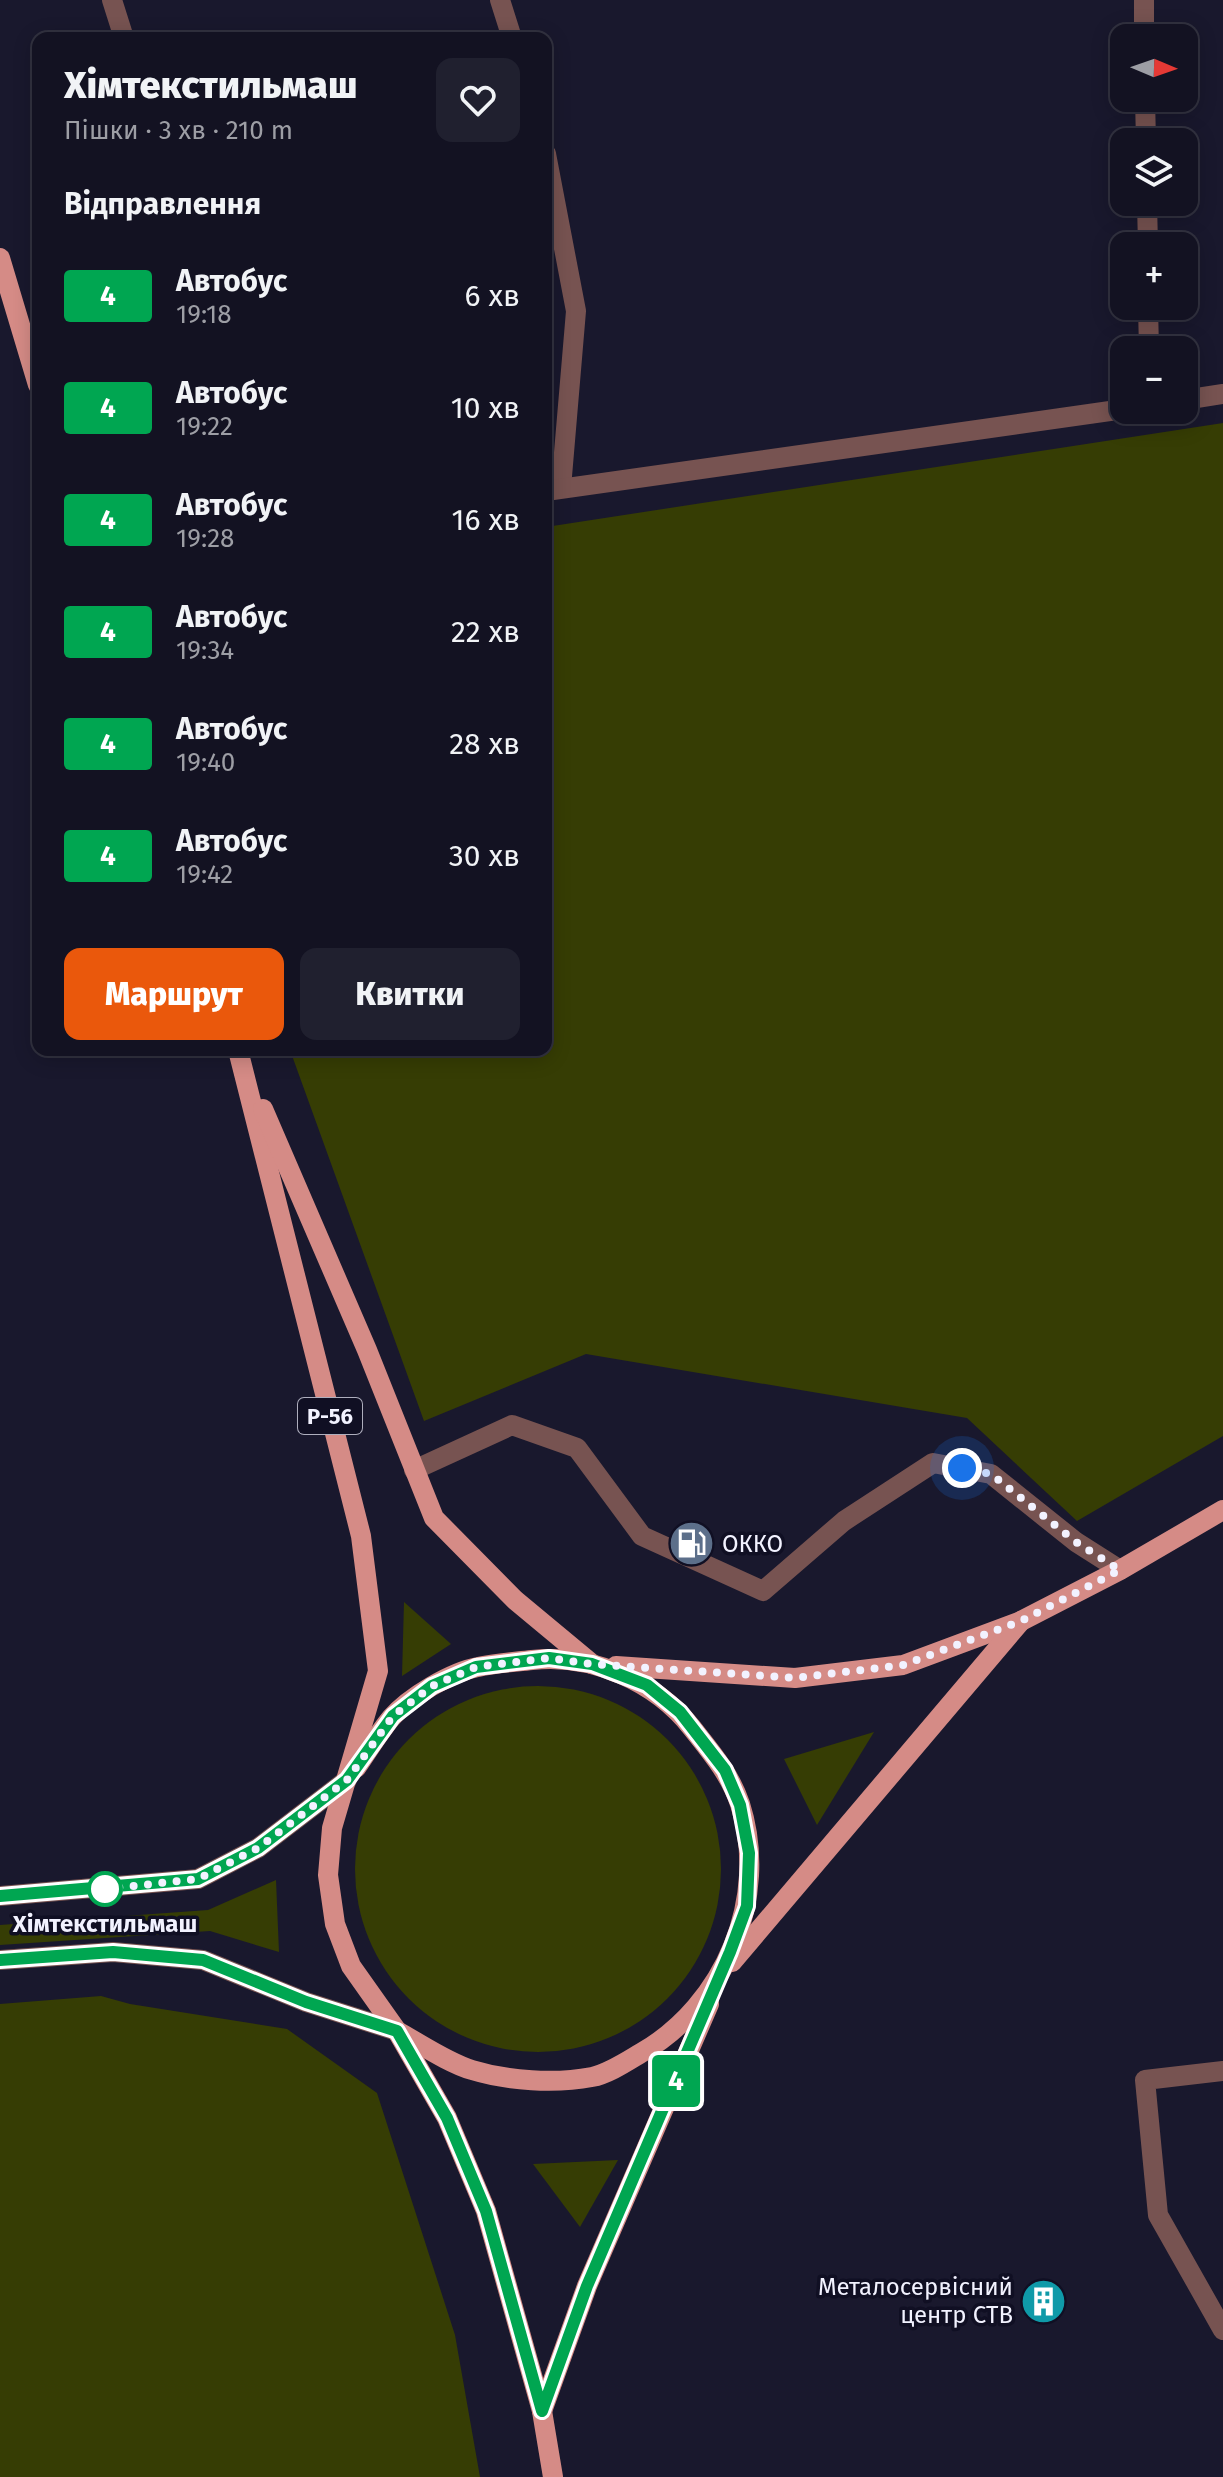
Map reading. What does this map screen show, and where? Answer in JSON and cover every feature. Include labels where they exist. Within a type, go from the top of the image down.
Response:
[{"type":"main road","points":[[0,258],[32,365]]},
{"type":"main road","name":"Р-56","points":[[239,1056],[361,1536],[378,1671],[332,1828],[328,1875],[335,1924],[351,1966],[397,2031],[447,2118],[486,2211],[542,2411],[553,2477]]},
{"type":"main road","name":"Р-56","points":[[240,1056],[367,1350],[434,1518],[515,1600],[592,1664],[647,1685],[680,1712],[725,1770],[740,1805],[749,1853],[747,1906],[721,1975],[587,2286],[542,2411]]},
{"type":"main road","points":[[347,1780],[393,1716],[432,1686],[476,1667],[549,1658],[592,1664],[795,1678],[903,1665],[1021,1621],[1120,1570],[1223,1510]]},
{"type":"main road","points":[[397,2031],[470,2070],[515,2078],[558,2080],[595,2077],[662,2041],[694,2012],[721,1975],[1021,1621]]},
{"type":"street","points":[[112,0],[122,32]]},
{"type":"street","points":[[500,0],[510,32]]},
{"type":"street","points":[[1144,0],[1144,24]]},
{"type":"street","points":[[552,185],[576,311],[554,490],[1110,411]]},
{"type":"street","points":[[1198,398],[1223,394]]},
{"type":"street","points":[[414,1470],[512,1425],[577,1448],[642,1536],[763,1591],[844,1521],[933,1463],[991,1474],[1076,1542],[1120,1570]]},
{"type":"street","points":[[0,1896],[198,1879],[258,1848],[347,1780]]},
{"type":"street","points":[[0,1960],[113,1952],[203,1960],[306,2002],[397,2031]]},
{"type":"street","points":[[1223,2071],[1145,2080],[1158,2215],[1223,2330]]},
{"type":"green space","points":[[1223,423],[1223,1436],[1077,1521],[967,1418],[586,1354],[424,1421],[292,1056],[552,1056],[552,526]]},
{"type":"green space","points":[[404,1602],[451,1644],[402,1676]]},
{"type":"green space","points":[[538,1686],[574,1689],[608,1700],[640,1717],[668,1739],[690,1767],[707,1799],[718,1833],[721,1869],[718,1905],[707,1939],[690,1971],[668,1999],[640,2021],[608,2038],[574,2049],[538,2052],[502,2049],[468,2038],[436,2021],[408,1999],[386,1971],[369,1939],[358,1905],[355,1869],[358,1833],[369,1799],[386,1767],[408,1739],[436,1717],[468,1700],[502,1689]]},
{"type":"green space","points":[[874,1732],[817,1825],[784,1759]]},
{"type":"green space","points":[[276,1880],[279,1952],[210,1931],[0,1945],[0,1925],[208,1910]]},
{"type":"green space","points":[[101,1996],[130,2004],[287,2029],[377,2093],[455,2335],[480,2477],[0,2477],[0,2004]]},
{"type":"green space","points":[[618,2160],[580,2227],[533,2164]]},
{"type":"bus line","name":"4","points":[[0,1896],[198,1879],[258,1848],[347,1780],[393,1716],[432,1686],[476,1667],[549,1658],[592,1664],[647,1685],[680,1712],[725,1770],[740,1805],[749,1853],[747,1906],[730,1952],[587,2286],[542,2411],[486,2211],[447,2118],[397,2031],[306,2002],[203,1960],[113,1952],[0,1960]]},
{"type":"place","name":"ОККО","points":[[691,1544]]},
{"type":"place","name":"Хімтекстильмаш","points":[[105,1889]]},
{"type":"place","name":"Металосервісний центр СТВ","points":[[1044,2301]]},
{"type":"route","points":[[105,1889],[198,1879],[258,1848],[347,1780],[393,1716],[432,1686],[476,1667],[549,1658],[592,1664],[795,1678],[903,1665],[1021,1621],[1120,1570],[1076,1542],[991,1474],[962,1468]]}]
